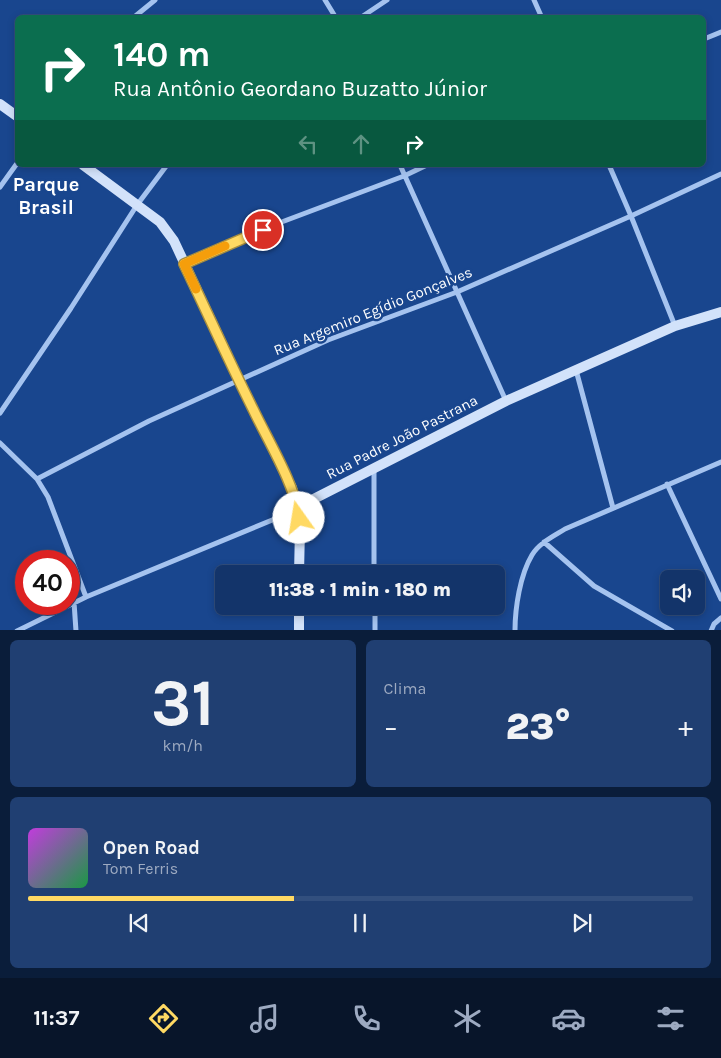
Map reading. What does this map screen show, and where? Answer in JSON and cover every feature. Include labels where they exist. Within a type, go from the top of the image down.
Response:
[{"type":"street","points":[[137,15],[155,0]]},
{"type":"street","points":[[325,0],[334,15]]},
{"type":"street","points":[[364,15],[387,0]]},
{"type":"street","points":[[534,0],[541,15]]},
{"type":"street","points":[[706,38],[721,32]]},
{"type":"street","points":[[0,104],[15,115]]},
{"type":"street","points":[[0,187],[15,166]]},
{"type":"street","points":[[85,167],[160,222],[167,231],[292,488],[298,508],[300,565]]},
{"type":"street","points":[[0,414],[71,308],[136,205],[165,167]]},
{"type":"street","points":[[401,167],[506,401]]},
{"type":"street","points":[[184,264],[423,167]]},
{"type":"street","points":[[610,167],[675,326]]},
{"type":"street","name":"Rua Argemiro Egídio Gonçalves","points":[[37,479],[149,421],[238,380],[328,340],[457,292],[631,216],[721,174]]},
{"type":"street","name":"Rua Padre João Pastrana","points":[[80,600],[282,516],[506,401],[675,326],[721,312]]},
{"type":"street","points":[[576,370],[613,508]]},
{"type":"street","points":[[0,443],[37,479],[48,497],[86,597]]},
{"type":"street","points":[[515,630],[515,614],[522,582],[532,554],[544,542],[565,529],[721,462]]},
{"type":"street","points":[[374,468],[374,565]]},
{"type":"street","points":[[667,484],[721,599]]},
{"type":"street","points":[[544,542],[594,586],[672,630]]},
{"type":"street","name":"Rua Padre João Pastrana","points":[[17,630],[48,615]]},
{"type":"street","points":[[75,615],[76,630]]},
{"type":"street","points":[[299,615],[299,630]]},
{"type":"street","points":[[374,615],[375,630]]},
{"type":"street","points":[[711,630],[714,624],[721,618]]},
{"type":"slow traffic","points":[[196,289],[184,264],[225,246]]},
{"type":"district","name":"Parque Brasil","points":[[46,196]]},
{"type":"route","points":[[263,230],[184,264],[238,380],[292,488],[299,518]]}]
